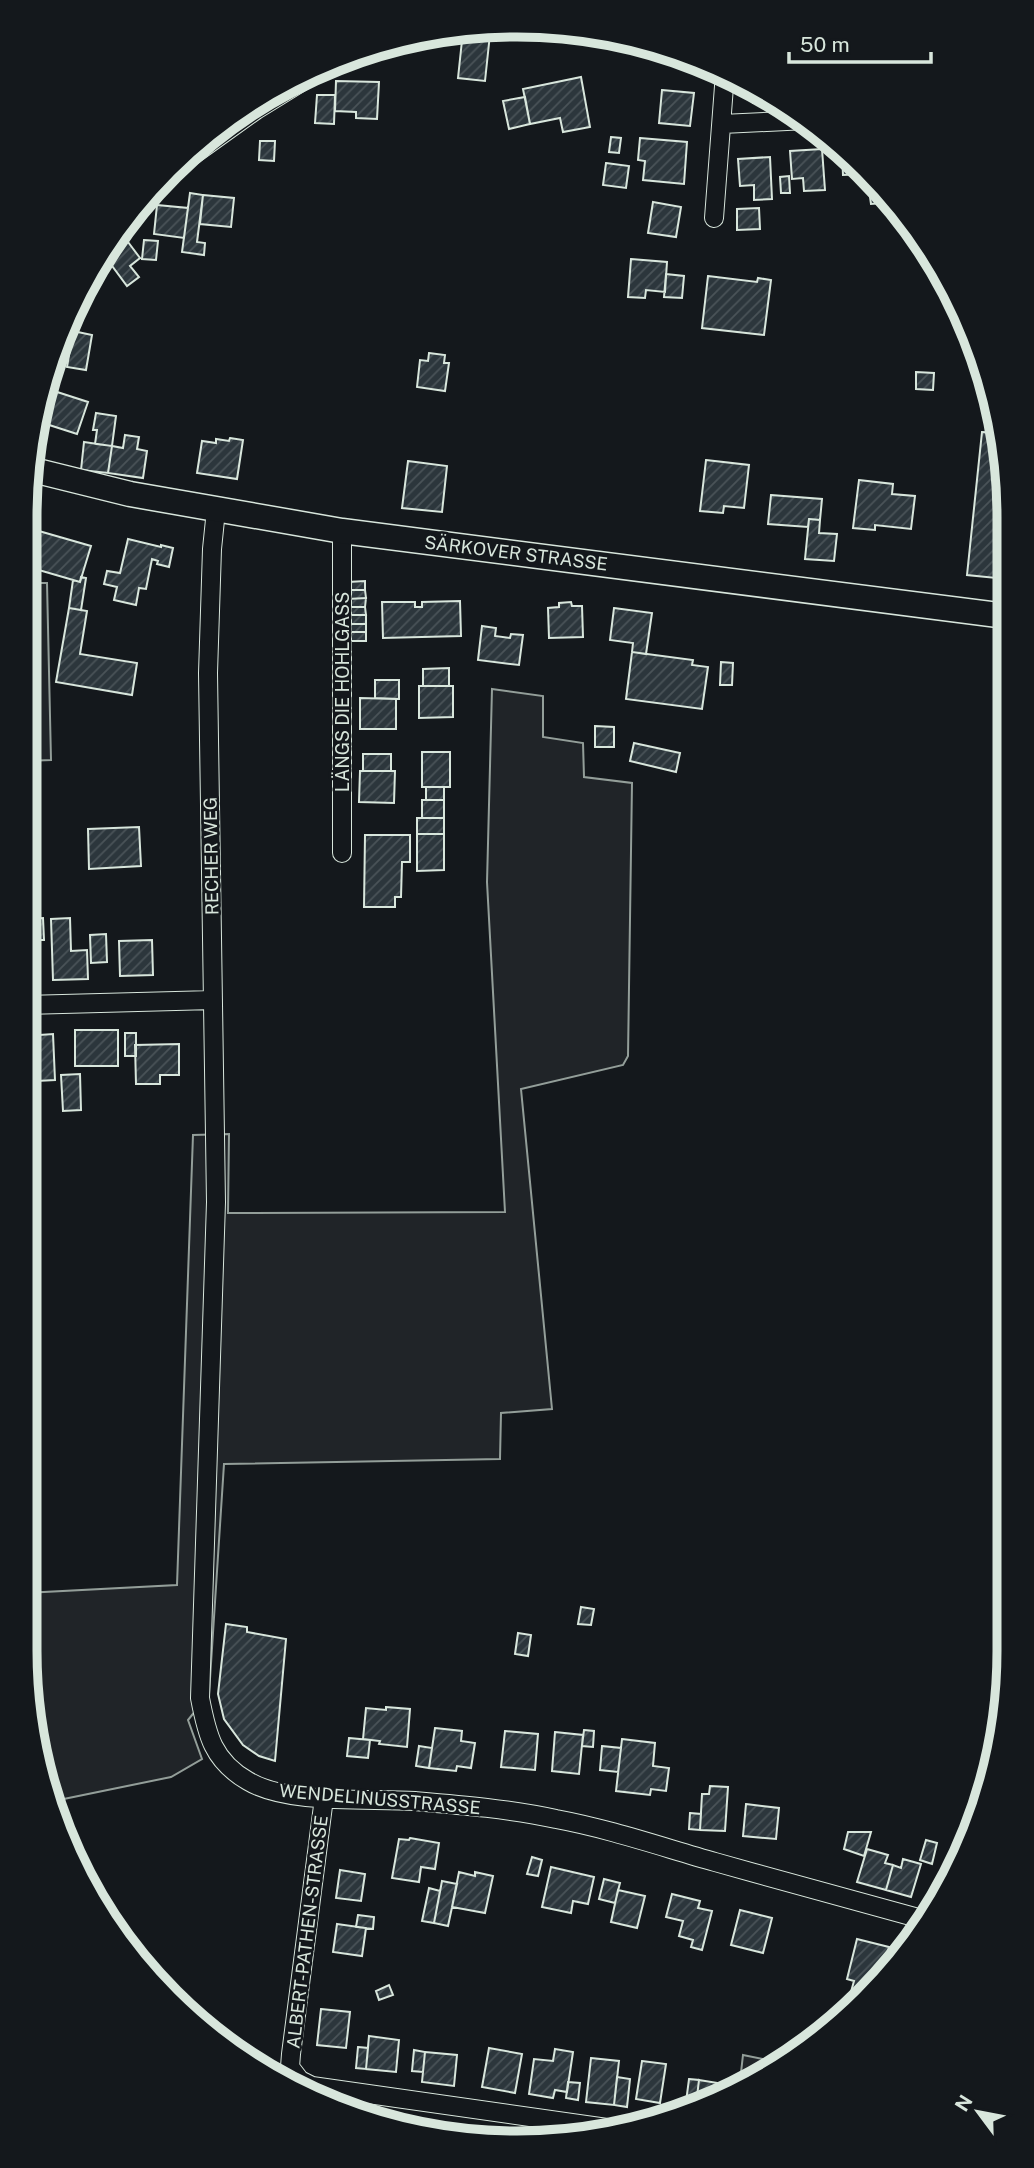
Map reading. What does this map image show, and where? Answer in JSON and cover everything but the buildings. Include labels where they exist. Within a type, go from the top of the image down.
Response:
[{"type":"main road","name":"SÄRKOVER STRASSE","points":[[39,472],[130,494],[342,531],[997,615]]},
{"type":"street","points":[[714,218],[724,84]]},
{"type":"street","points":[[722,124],[788,121]]},
{"type":"street","name":"RECHER WEG","points":[[216,510],[208,673],[216,1202]]},
{"type":"street","name":"LÄNGS DIE HOHLGASS","points":[[342,531],[342,853]]},
{"type":"street","points":[[37,1005],[213,1000]]},
{"type":"street","name":"WENDELINUSSTRASSE","points":[[216,1202],[200,1698],[206,1731],[215,1751],[226,1765],[249,1782],[272,1791],[324,1798],[412,1801],[491,1808],[556,1819],[916,1918]]},
{"type":"street","name":"ALBERT-PATHEN-STRASSE","points":[[299,2079],[290,2067],[291,2054],[324,1798]]},
{"type":"street","name":"ALBERT-PATHEN-STRASSE","points":[[314,2086],[589,2125]]},
{"type":"shaded area","points":[[37,583],[47,583],[51,760],[37,761]]},
{"type":"shaded area","points":[[492,689],[543,696],[543,737],[583,743],[584,777],[632,783],[628,1056],[623,1065],[521,1089],[552,1409],[501,1413],[500,1459],[224,1464],[209,1694],[188,1720],[202,1759],[171,1777],[60,1800],[41,1714],[37,1592],[177,1585],[193,1135],[229,1134],[228,1213],[505,1212],[487,882]]},
{"type":"shaded area","points":[[743,2055],[768,2060],[757,2067],[741,2076]]}]
